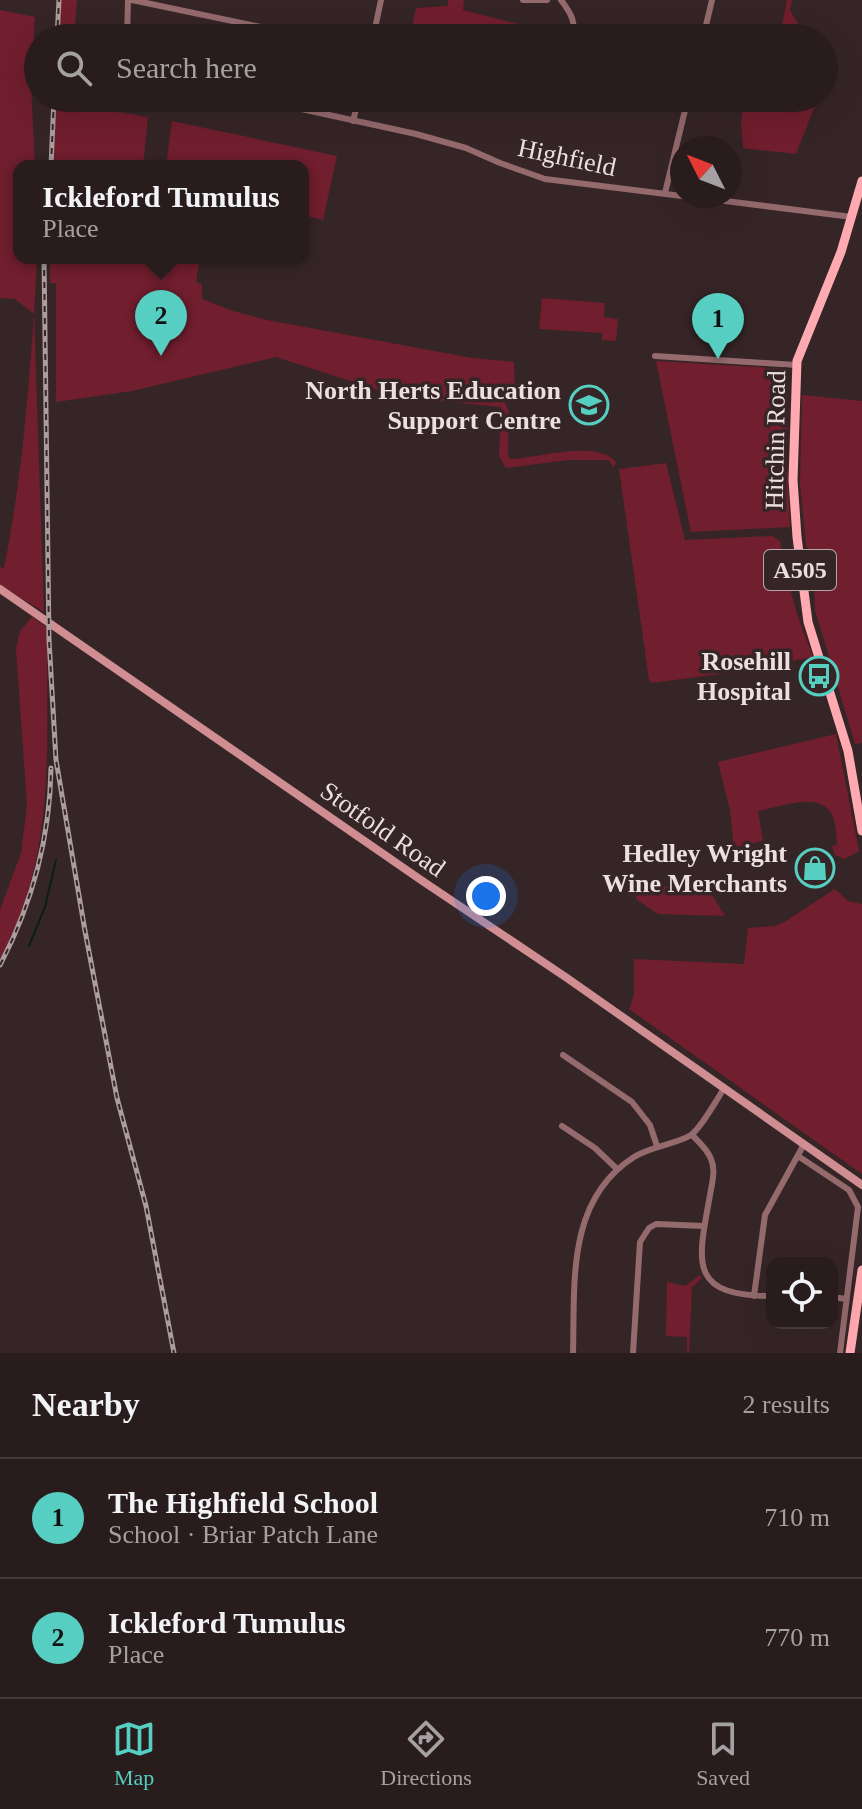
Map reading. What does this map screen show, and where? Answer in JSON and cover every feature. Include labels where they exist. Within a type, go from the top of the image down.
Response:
[{"type":"main road","name":"Hitchin Road","points":[[862,181],[832,277],[806,333],[796,365],[793,480],[802,589],[808,622],[848,751],[862,831]]},
{"type":"main road","points":[[850,1353],[862,1270]]},
{"type":"street","points":[[128,24],[130,0],[246,24]]},
{"type":"street","points":[[376,24],[381,0]]},
{"type":"street","points":[[523,0],[547,0]]},
{"type":"street","points":[[561,0],[571,14],[574,24]]},
{"type":"street","points":[[706,24],[712,0]]},
{"type":"street","name":"Highfield","points":[[313,112],[466,148],[545,179],[670,194]]},
{"type":"street","points":[[353,121],[355,112]]},
{"type":"street","points":[[665,193],[685,112]]},
{"type":"street","name":"Highfield","points":[[742,203],[852,217]]},
{"type":"street","points":[[655,356],[796,365]]},
{"type":"street","name":"Stotfold Road","points":[[0,589],[567,978],[862,1185]]},
{"type":"street","points":[[563,1055],[632,1102],[650,1125],[657,1146]]},
{"type":"street","points":[[573,1353],[580,1229],[591,1202],[617,1169],[635,1156],[692,1135],[723,1090]]},
{"type":"street","points":[[562,1126],[595,1148],[617,1169]]},
{"type":"street","points":[[692,1135],[711,1158],[714,1175],[704,1226],[703,1273],[713,1285],[754,1296],[766,1296]]},
{"type":"street","points":[[754,1296],[765,1215],[803,1146]]},
{"type":"street","points":[[798,1156],[849,1190],[858,1207],[840,1353]]},
{"type":"street","points":[[633,1353],[640,1242],[649,1228],[656,1224],[704,1226]]},
{"type":"street","points":[[838,1298],[846,1299]]},
{"type":"shaded area","points":[[61,0],[77,0],[75,24],[60,24]]},
{"type":"shaded area","points":[[448,0],[464,0],[463,10],[518,24],[413,24],[416,8],[448,6]]},
{"type":"shaded area","points":[[787,0],[792,0],[790,10],[798,24],[782,24]]},
{"type":"shaded area","points":[[0,10],[35,17],[35,24],[24,24],[24,112],[32,112],[35,160],[13,160],[13,264],[37,264],[34,313],[44,612],[0,585],[0,567],[4,568],[19,473],[34,314],[15,299],[0,298]]},
{"type":"shaded area","points":[[55,112],[118,112],[148,117],[144,160],[53,160]]},
{"type":"shaded area","points":[[742,112],[812,112],[796,154],[743,148]]},
{"type":"shaded area","points":[[172,121],[337,156],[323,220],[309,216],[309,160],[167,160]]},
{"type":"shaded area","points":[[50,264],[199,264],[196,282],[202,285],[202,299],[233,311],[472,358],[514,362],[515,401],[504,401],[509,412],[510,459],[582,451],[608,456],[616,463],[613,467],[609,460],[568,460],[506,468],[499,456],[501,407],[400,397],[276,357],[132,391],[56,402],[56,283],[50,283]]},
{"type":"shaded area","points":[[542,298],[605,303],[604,317],[618,319],[616,341],[602,340],[602,333],[539,329]]},
{"type":"shaded area","points":[[656,361],[788,369],[790,527],[691,532]]},
{"type":"shaded area","points":[[802,395],[862,401],[862,743],[855,744],[815,610],[813,556],[806,545],[800,484]]},
{"type":"shaded area","points":[[666,463],[685,540],[772,536],[780,541],[793,600],[813,657],[742,671],[652,683],[649,680],[619,469]]},
{"type":"shaded area","points":[[32,617],[47,627],[45,797],[32,878],[19,919],[0,959],[0,910],[21,853],[27,806],[16,649],[20,631]]},
{"type":"shaded area","points":[[836,734],[859,851],[845,859],[835,855],[832,846],[837,845],[836,833],[831,813],[825,806],[807,802],[758,811],[763,841],[734,847],[730,810],[718,762]]},
{"type":"shaded area","points":[[637,882],[641,891],[681,884],[691,892],[708,888],[725,916],[658,914],[636,899]]},
{"type":"shaded area","points":[[835,889],[848,901],[862,904],[862,1174],[629,1009],[634,995],[634,959],[744,964],[748,928],[775,926]]},
{"type":"shaded area","points":[[700,1275],[702,1278],[692,1287],[687,1353],[687,1337],[666,1336],[667,1282],[685,1286]]},
{"type":"waterway","points":[[29,946],[45,907],[56,860]]},
{"type":"railway","points":[[58,24],[59,0]]},
{"type":"railway","points":[[51,160],[53,112]]},
{"type":"railway","points":[[44,264],[49,640],[56,760],[117,1098],[146,1206],[174,1353]]},
{"type":"railway","points":[[0,965],[21,918],[37,869],[47,819],[51,768]]},
{"type":"place","name":"Ickleford Tumulus","points":[[161,356]]},
{"type":"place","name":"The Highfield School","points":[[718,359]]},
{"type":"place","name":"North Herts Education Support Centre","points":[[589,405]]},
{"type":"place","name":"Rosehill Hospital","points":[[819,676]]},
{"type":"place","name":"Hedley Wright Wine Merchants","points":[[815,868]]}]
